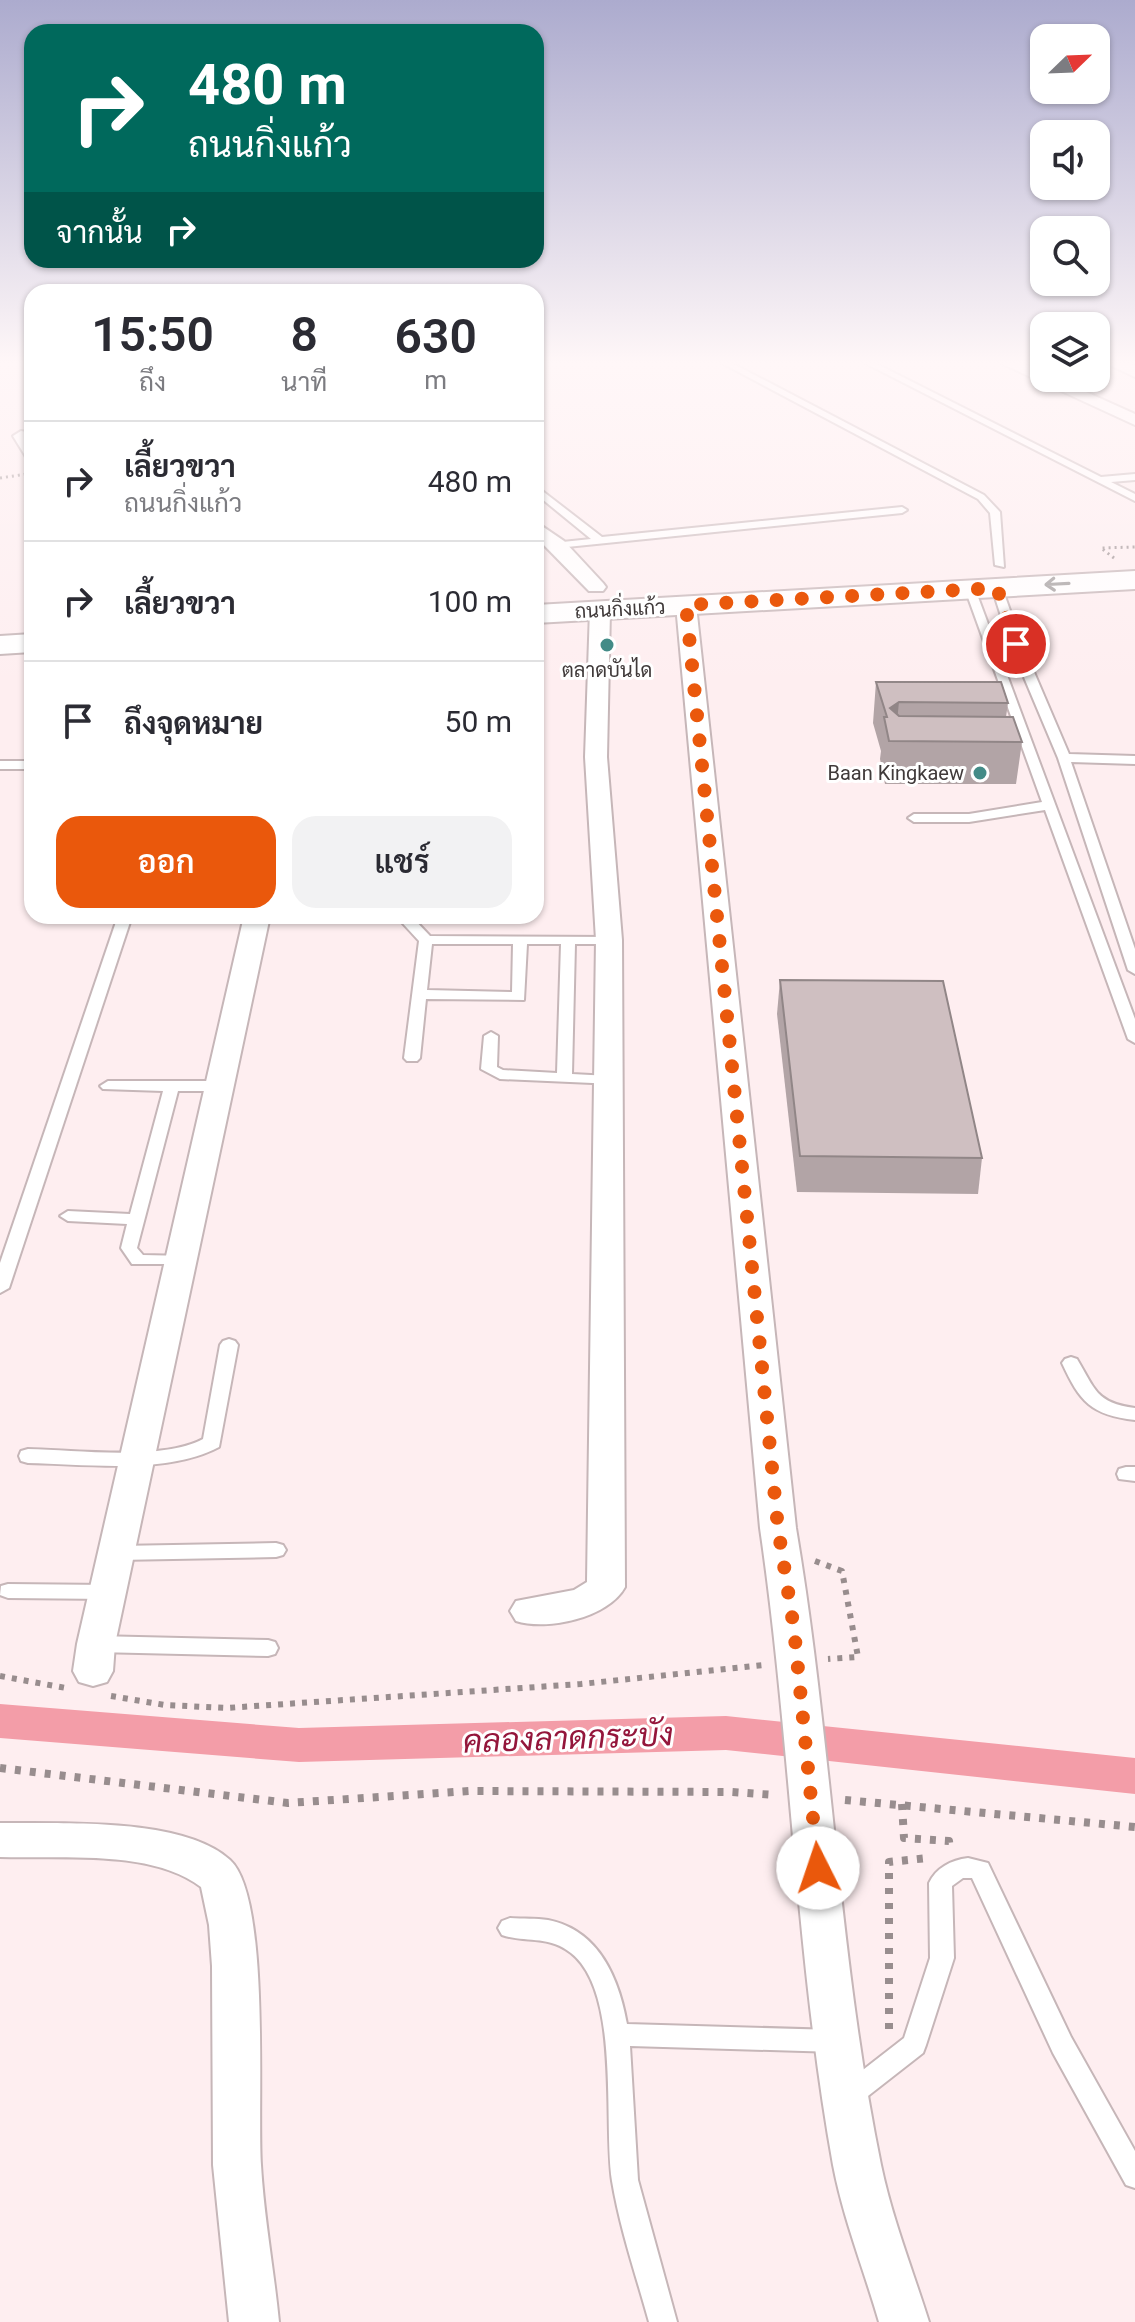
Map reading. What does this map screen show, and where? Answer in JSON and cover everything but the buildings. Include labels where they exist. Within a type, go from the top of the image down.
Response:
[{"type":"main road","name":"ถนนกิ่งแก้ว","points":[[544,591],[686,605],[989,580],[1128,554]]},
{"type":"main road","name":"ถนนกิ่งแก้ว","points":[[544,612],[598,598],[989,580],[1135,580]]},
{"type":"main road","points":[[0,620],[24,618]]},
{"type":"main road","points":[[0,645],[24,644]]},
{"type":"street","points":[[529,1611],[597,1597],[606,1587],[609,940],[596,757],[598,598],[557,545],[544,534]]},
{"type":"street","points":[[686,605],[781,1549],[804,1645],[822,1927],[836,2041],[858,2169],[904,2322]]},
{"type":"street","points":[[92,1675],[255,924]]},
{"type":"street","points":[[0,1840],[156,1847],[193,1857],[219,1876],[230,1904],[237,2165],[254,2322]]},
{"type":"lane","points":[[926,468],[981,497],[995,512],[989,580],[1030,752],[1135,1039]]},
{"type":"lane","points":[[1077,468],[1135,498]]},
{"type":"lane","points":[[1100,480],[1134,478]]},
{"type":"lane","points":[[544,496],[600,541]]},
{"type":"lane","points":[[557,545],[902,510]]},
{"type":"lane","points":[[989,580],[1064,758],[1135,970]]},
{"type":"lane","points":[[1015,752],[1030,752]]},
{"type":"lane","points":[[1064,758],[1135,760]]},
{"type":"lane","points":[[0,765],[24,765]]},
{"type":"lane","points":[[914,818],[978,818],[1049,805]]},
{"type":"lane","points":[[0,1288],[122,924]]},
{"type":"lane","points":[[411,924],[426,940],[609,940]]},
{"type":"lane","points":[[412,1058],[426,940]]},
{"type":"lane","points":[[420,994],[519,997],[520,940]]},
{"type":"lane","points":[[564,1078],[568,940]]},
{"type":"lane","points":[[491,1036],[487,1062],[489,1069],[500,1074],[610,1081]]},
{"type":"lane","points":[[108,1086],[219,1086]]},
{"type":"lane","points":[[172,1086],[129,1248],[138,1260],[181,1260]]},
{"type":"lane","points":[[68,1216],[137,1219]]},
{"type":"lane","points":[[28,1456],[138,1457],[190,1454],[203,1450],[212,1442],[229,1345]]},
{"type":"lane","points":[[1071,1363],[1088,1399],[1104,1409],[1135,1414]]},
{"type":"lane","points":[[118,1553],[276,1550]]},
{"type":"lane","points":[[8,1591],[109,1592]]},
{"type":"lane","points":[[92,1675],[268,1648]]},
{"type":"lane","points":[[846,2098],[914,2045],[942,1958],[940,1883],[952,1871],[966,1866],[980,1870],[986,1881],[1062,2045],[1135,2176]]},
{"type":"lane","points":[[510,1928],[552,1931],[577,1943],[600,1969],[618,2035],[624,2178],[663,2322]]},
{"type":"lane","points":[[618,2035],[836,2041]]},
{"type":"path","points":[[0,478],[24,474]]},
{"type":"path","points":[[1128,554],[1101,548],[1128,554]]},
{"type":"path","points":[[781,1549],[842,1571],[858,1657],[804,1645]]},
{"type":"path","points":[[0,1676],[92,1675],[165,1705],[226,1708],[581,1684],[770,1664]]},
{"type":"path","points":[[0,1768],[288,1803],[469,1791],[732,1792],[778,1795]]},
{"type":"path","points":[[840,1800],[1135,1827]]},
{"type":"path","points":[[902,1804],[904,1838],[949,1841],[950,1856]]},
{"type":"path","points":[[836,2041],[889,2038],[889,1862],[935,1858]]},
{"type":"waterway","name":"คลองลาดกระบัง","points":[[0,1721],[299,1745],[726,1733],[1135,1776]]},
{"type":"place","name":"ตลาดบันได","points":[[607,645]]},
{"type":"place","name":"Baan Kingkaew","points":[[980,773]]},
{"type":"route","points":[[818,1868],[794,1629],[778,1528],[686,605],[997,588],[1016,644]]}]
